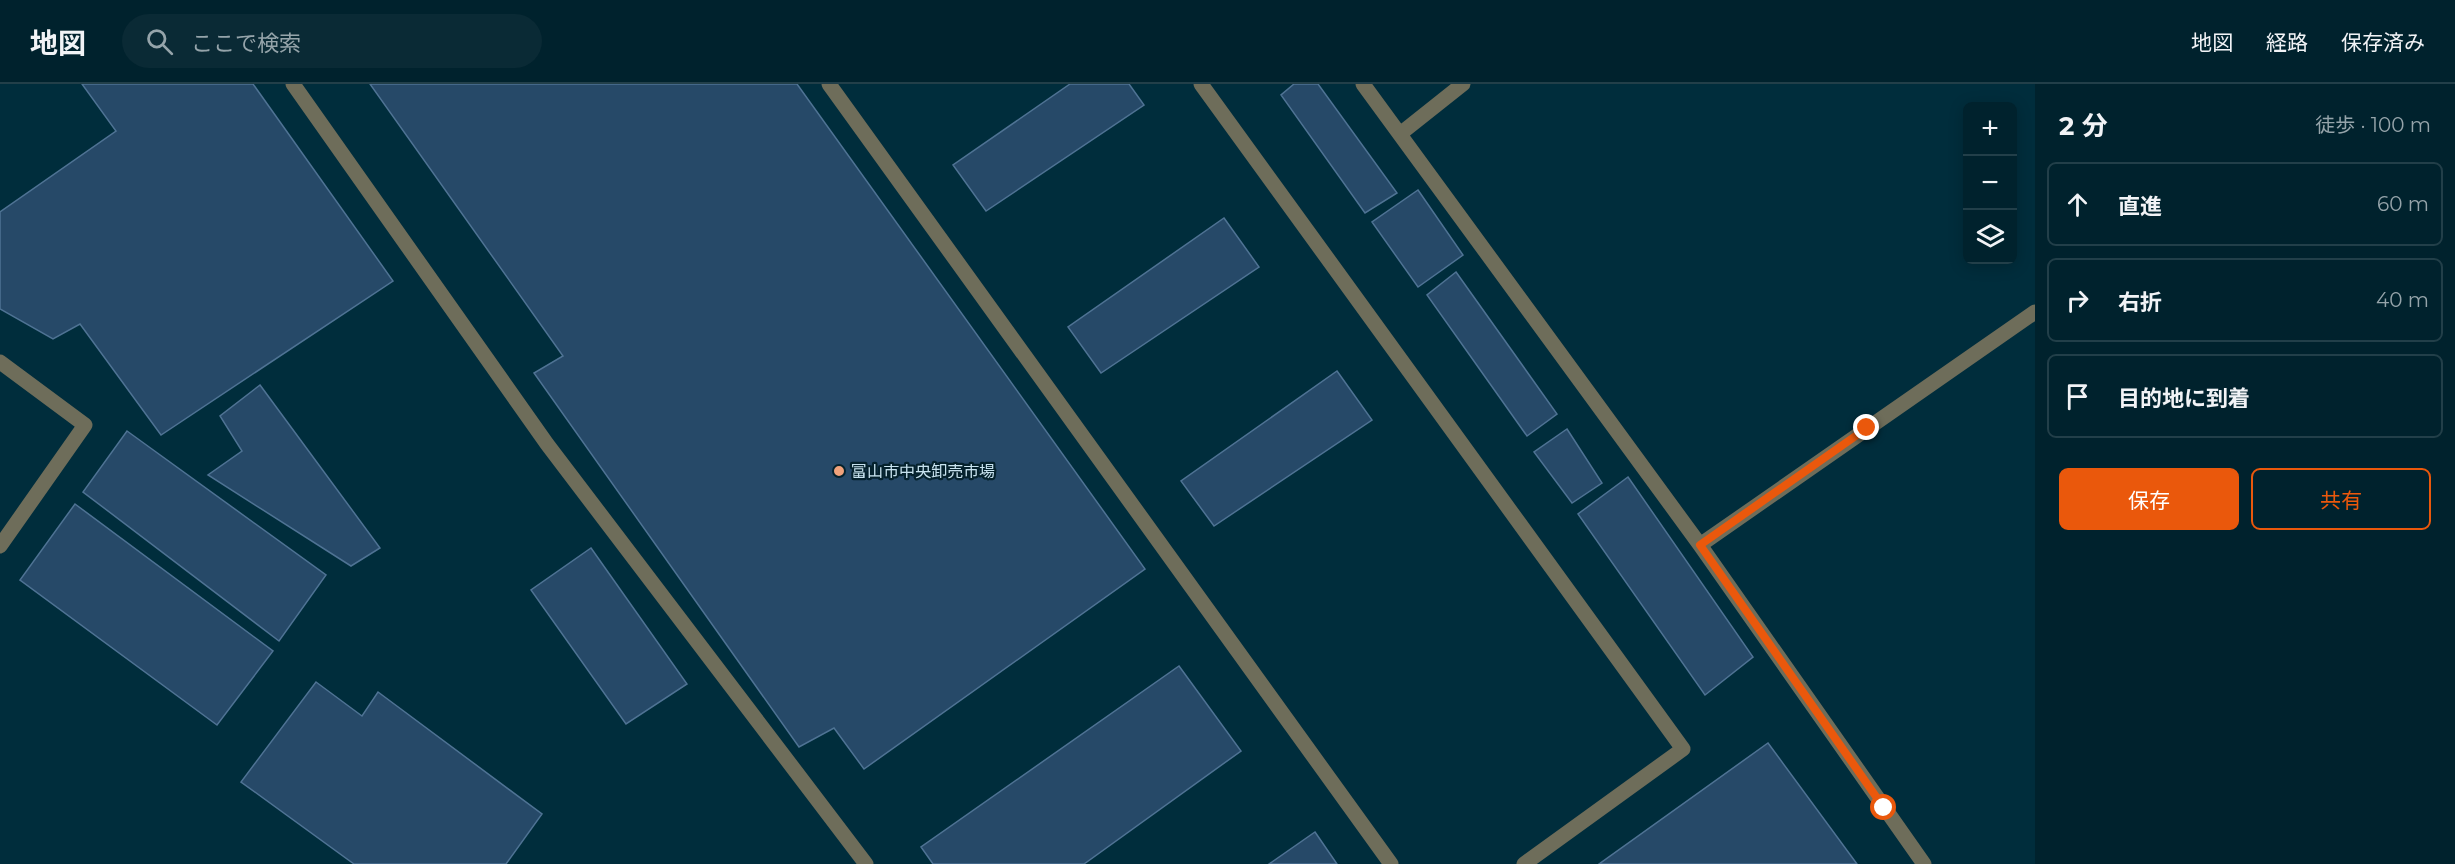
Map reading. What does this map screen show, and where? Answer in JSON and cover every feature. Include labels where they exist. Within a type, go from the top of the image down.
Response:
[{"type":"street","points":[[293,84],[547,444],[866,864]]},
{"type":"street","points":[[830,84],[1391,864]]},
{"type":"street","points":[[1201,84],[1683,748],[1524,864]]},
{"type":"street","points":[[1364,84],[1700,545],[1924,864]]},
{"type":"street","points":[[1400,134],[1463,84]]},
{"type":"street","points":[[1700,545],[2035,312]]},
{"type":"street","points":[[0,362],[85,425],[0,546]]},
{"type":"building","points":[[82,84],[253,84],[393,281],[161,435],[80,324],[53,339],[0,309],[0,212],[116,131]]},
{"type":"building","name":"富山市中央卸売市場","points":[[370,84],[797,84],[1145,569],[864,769],[834,728],[799,747],[534,373],[563,356]]},
{"type":"building","points":[[1070,84],[1129,84],[1144,105],[986,211],[953,165]]},
{"type":"building","points":[[1294,84],[1318,84],[1397,193],[1365,213],[1281,95]]},
{"type":"building","points":[[1418,190],[1463,255],[1418,287],[1372,222]]},
{"type":"building","points":[[1224,218],[1259,267],[1101,373],[1068,327]]},
{"type":"building","points":[[1456,272],[1557,414],[1527,436],[1427,295]]},
{"type":"building","points":[[1337,371],[1372,420],[1214,526],[1181,481]]},
{"type":"building","points":[[260,385],[380,548],[351,566],[208,475],[242,451],[220,416]]},
{"type":"building","points":[[1567,429],[1602,483],[1572,503],[1534,452]]},
{"type":"building","points":[[127,431],[326,575],[279,641],[83,492]]},
{"type":"building","points":[[1628,477],[1753,657],[1705,695],[1578,514]]},
{"type":"building","points":[[75,504],[273,651],[217,725],[20,580]]},
{"type":"building","points":[[591,548],[687,684],[626,724],[531,590]]},
{"type":"building","points":[[1179,666],[1241,751],[1084,864],[933,864],[921,847]]},
{"type":"building","points":[[316,682],[362,716],[378,692],[542,814],[506,864],[354,864],[241,782]]},
{"type":"building","points":[[1768,743],[1857,864],[1599,864]]},
{"type":"building","points":[[1315,832],[1337,864],[1269,864]]},
{"type":"place","name":"富山市中央卸売市場","points":[[839,471]]},
{"type":"route","points":[[1867,428],[1700,545],[1884,808]]}]
